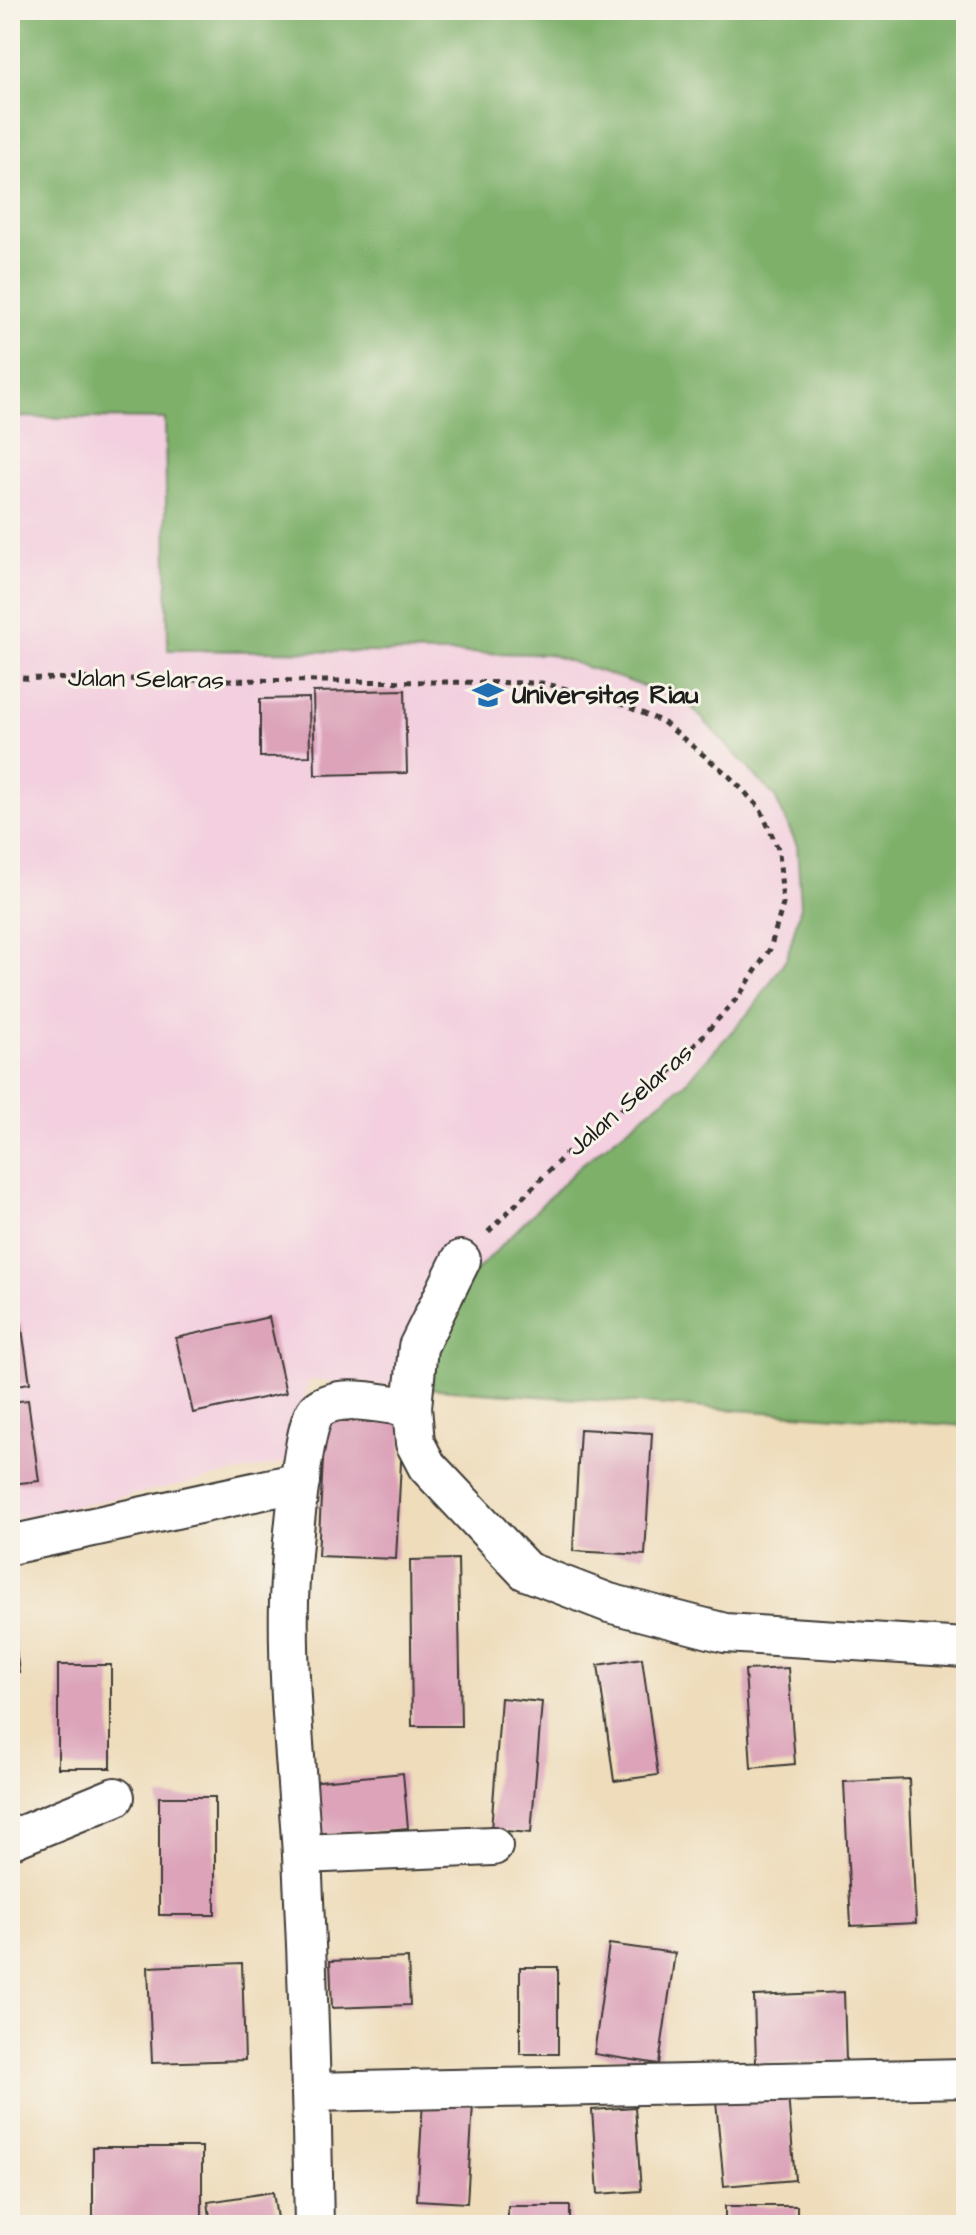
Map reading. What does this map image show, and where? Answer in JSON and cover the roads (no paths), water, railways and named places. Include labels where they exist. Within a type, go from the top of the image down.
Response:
[{"type":"street","points":[[461,1260],[418,1347],[412,1407],[415,1443],[427,1466],[526,1571],[609,1603],[725,1633],[966,1648]]},
{"type":"street","points":[[314,2225],[312,2092],[289,1599],[300,1482],[310,1419],[318,1409],[350,1401],[412,1407]]},
{"type":"street","points":[[10,1545],[300,1482]]},
{"type":"street","points":[[10,1840],[115,1797]]},
{"type":"street","points":[[302,1854],[493,1846]]},
{"type":"street","points":[[312,2092],[966,2078]]},
{"type":"place","name":"Universitas Riau","points":[[488,695]]}]
